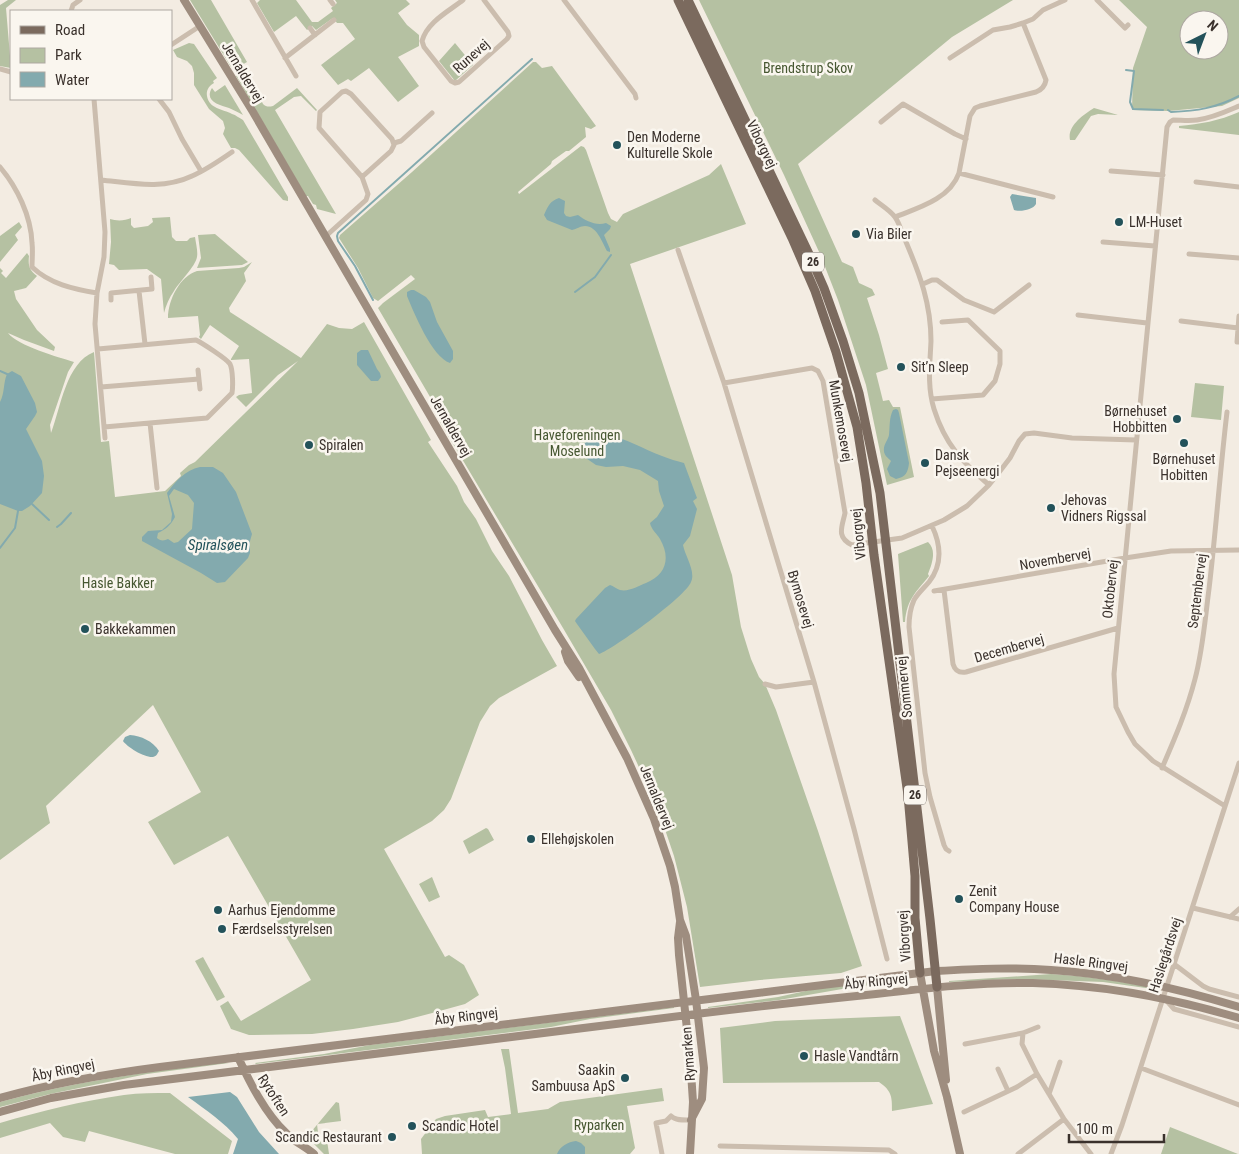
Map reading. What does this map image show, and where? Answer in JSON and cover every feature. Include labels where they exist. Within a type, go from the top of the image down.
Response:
[{"type":"main road","name":"Jernaldervej","points":[[184,0],[326,236],[555,630],[568,661],[591,692],[627,758],[654,819],[673,880],[680,920],[686,936],[698,1014]]},
{"type":"main road","name":"Viborgvej","points":[[678,0],[792,238],[818,300],[836,352],[857,427],[909,804],[915,876],[915,918],[922,989],[934,1051],[960,1154]]},
{"type":"main road","name":"Viborgvej","points":[[688,0],[824,288],[859,393],[880,493],[936,971],[947,1097]]},
{"type":"main road","name":"Jernaldervej","points":[[680,920],[679,955],[686,1015]]},
{"type":"main road","name":"Hasle Ringvej","points":[[936,971],[998,968],[1049,969],[1112,976],[1167,987],[1239,1007]]},
{"type":"main road","name":"Åby Ringvej","points":[[0,1098],[49,1085],[160,1066],[936,971]]},
{"type":"main road","name":"Hasle Ringvej","points":[[922,989],[1005,983],[1079,986],[1163,998],[1207,1008],[1239,1018]]},
{"type":"main road","name":"Åby Ringvej","points":[[0,1112],[51,1098],[89,1091],[244,1070],[686,1015],[922,989]]},
{"type":"main road","name":"Rymarken","points":[[692,1120],[702,1099],[704,1070],[698,1014]]},
{"type":"main road","name":"Rymarken","points":[[686,1015],[693,1102],[690,1154]]},
{"type":"main road","name":"Rytoften","points":[[238,1057],[251,1084],[277,1124],[296,1142],[314,1154]]},
{"type":"main road","name":"Rytoften","points":[[296,1142],[303,1154]]},
{"type":"street","points":[[71,10],[73,5],[80,0]]},
{"type":"street","points":[[252,0],[296,76]]},
{"type":"street","name":"Runevej","points":[[463,0],[430,26],[424,34],[422,41],[424,47],[455,84],[509,36],[484,0]]},
{"type":"street","points":[[564,0],[635,94],[636,98]]},
{"type":"street","points":[[950,58],[993,30],[1024,23],[1043,10],[1065,0]]},
{"type":"street","points":[[1097,0],[1125,28],[1128,25]]},
{"type":"street","points":[[285,58],[334,20]]},
{"type":"street","points":[[895,217],[930,202],[943,194],[955,182],[959,173],[970,116],[975,108],[1036,92],[1044,85],[1046,80],[1024,23]]},
{"type":"street","points":[[172,43],[200,26]]},
{"type":"street","points":[[310,28],[315,35]]},
{"type":"street","points":[[326,236],[367,198],[368,192],[362,177],[321,131],[319,125],[321,111],[342,92],[349,92],[394,143]]},
{"type":"street","points":[[94,100],[105,232],[104,257],[97,293],[95,324],[105,438]]},
{"type":"street","points":[[160,100],[169,112],[201,172]]},
{"type":"street","points":[[881,122],[903,104],[955,134],[966,138]]},
{"type":"street","name":"Oktobervej","points":[[1225,806],[1162,768],[1135,744],[1116,707],[1114,674],[1168,127],[1173,120],[1196,120],[1223,113],[1239,106]]},
{"type":"street","points":[[394,143],[401,141],[432,113]]},
{"type":"street","points":[[362,177],[391,151],[394,143]]},
{"type":"street","points":[[101,180],[162,185],[184,180],[201,172],[232,152]]},
{"type":"street","points":[[0,167],[18,196],[28,219],[32,242],[32,267],[57,284],[97,293]]},
{"type":"street","points":[[1111,171],[1163,175]]},
{"type":"street","points":[[959,173],[1053,197]]},
{"type":"street","points":[[1196,182],[1239,187]]},
{"type":"street","points":[[875,200],[895,217],[923,284],[930,320],[929,377],[932,399],[938,419],[955,452],[963,462],[989,485]]},
{"type":"street","points":[[1103,242],[1155,246]]},
{"type":"street","name":"Bymosevej","points":[[678,250],[724,383],[814,682],[887,959]]},
{"type":"street","points":[[1189,254],[1239,258]]},
{"type":"street","points":[[111,300],[111,294],[152,289],[151,277]]},
{"type":"street","points":[[923,284],[937,280],[964,300],[994,312],[1029,285]]},
{"type":"street","points":[[139,291],[145,344]]},
{"type":"street","points":[[1078,315],[1148,323]]},
{"type":"street","points":[[1239,316],[1237,342],[1239,342]]},
{"type":"street","points":[[932,399],[983,395],[995,382],[1000,364],[1000,351],[968,320],[942,322]]},
{"type":"street","points":[[1181,321],[1238,328]]},
{"type":"street","points":[[98,349],[196,340],[228,362],[231,368],[232,393],[209,417],[104,427]]},
{"type":"street","name":"Munkemosevej","points":[[724,383],[812,368],[818,371],[823,381],[845,512],[842,534],[844,539],[852,545],[872,543]]},
{"type":"street","points":[[198,370],[200,389]]},
{"type":"street","points":[[101,388],[199,379]]},
{"type":"street","name":"Septembervej","points":[[1162,768],[1180,727],[1195,678],[1203,638],[1214,550],[1226,412]]},
{"type":"street","points":[[150,424],[157,488]]},
{"type":"street","points":[[872,543],[902,538],[932,526],[967,506],[989,485],[1025,434],[1136,440]]},
{"type":"street","name":"Sommervej","points":[[932,526],[939,545],[938,563],[932,577],[914,602],[910,614],[909,627],[926,780],[944,845],[949,851]]},
{"type":"street","name":"Novembervej","points":[[934,591],[1171,551],[1239,550]]},
{"type":"street","name":"Decembervej","points":[[944,590],[954,664],[955,669],[960,672],[1118,628]]},
{"type":"street","points":[[765,684],[776,687],[814,682]]},
{"type":"street","name":"Haslegårdsvej","points":[[1111,1154],[1141,1068],[1239,763]]},
{"type":"street","points":[[1193,908],[1239,919]]},
{"type":"street","points":[[1230,917],[1239,909]]},
{"type":"street","points":[[1174,964],[1203,986],[1239,997]]},
{"type":"street","name":"Hasle Ringvej","points":[[1163,998],[1174,1009],[1239,1027]]},
{"type":"street","points":[[966,1044],[1023,1033],[1038,1026]]},
{"type":"street","points":[[1023,1033],[1022,1044],[1037,1074],[1064,1118],[1091,1154]]},
{"type":"street","points":[[1049,1094],[1060,1062]]},
{"type":"street","points":[[1141,1068],[1239,1106]]},
{"type":"street","points":[[998,1069],[1008,1091]]},
{"type":"street","points":[[964,1112],[1008,1091],[1037,1074]]},
{"type":"street","points":[[662,1154],[656,1124],[666,1121],[671,1116],[679,1120],[692,1120]]},
{"type":"street","points":[[1018,1154],[1064,1118]]},
{"type":"street","points":[[720,1146],[892,1150],[895,1154]]},
{"type":"green space","points":[[8,0],[16,0],[6,8],[10,68],[0,66],[0,5]]},
{"type":"green space","points":[[190,0],[211,0],[247,62],[240,66],[231,67]]},
{"type":"green space","points":[[260,0],[296,0],[312,22],[318,22],[333,11],[331,8],[337,3],[335,0],[406,0],[410,4],[398,13],[407,25],[419,35],[419,46],[398,57],[419,86],[398,102],[369,68],[351,81],[348,79],[338,85],[321,65],[355,39],[343,23],[337,23],[333,18],[316,30],[312,26],[307,30],[296,16],[274,32],[257,3]]},
{"type":"green space","name":"Brendstrup Skov","points":[[699,0],[1013,0],[952,37],[798,164],[842,262],[853,267],[859,283],[872,289],[875,295],[867,298],[888,369],[876,373],[883,401],[889,400],[893,407],[900,407],[914,477],[887,485],[866,385],[838,300],[820,254],[784,175]]},
{"type":"green space","points":[[1119,0],[1239,0],[1239,98],[1222,106],[1168,111],[1132,110],[1133,68],[1147,27]]},
{"type":"green space","points":[[189,43],[194,44],[217,78],[207,90],[210,104],[243,120],[288,197],[288,201],[283,200],[239,150],[231,148],[223,134],[225,128],[223,121],[209,109],[194,85],[192,66],[187,61],[177,57],[173,50]]},
{"type":"green space","points":[[455,43],[473,65],[455,81],[439,61]]},
{"type":"green space","name":"Haveforeningen Moselund","points":[[533,62],[536,62],[542,68],[552,66],[596,126],[591,129],[585,127],[586,137],[569,151],[566,151],[552,161],[551,164],[518,192],[519,194],[581,146],[586,150],[608,213],[611,219],[617,222],[623,214],[709,175],[721,164],[746,224],[630,264],[732,575],[741,627],[751,659],[759,677],[765,684],[776,710],[862,966],[841,973],[700,987],[687,907],[674,856],[657,806],[631,750],[611,710],[440,422],[443,419],[378,308],[415,279],[411,275],[378,301],[373,298],[358,268],[339,238],[340,235]]},
{"type":"green space","points":[[245,67],[265,106],[273,106],[297,88],[317,110],[301,96],[294,97],[275,110],[336,214],[317,209],[316,205],[306,196],[236,76]]},
{"type":"green space","points":[[225,85],[243,115],[217,104],[211,99],[210,92],[212,88],[215,92]]},
{"type":"green space","points":[[1094,108],[1118,115],[1098,114],[1091,116],[1075,140],[1070,140],[1073,126]]},
{"type":"green space","points":[[1239,112],[1239,135],[1179,128],[1179,126],[1224,118]]},
{"type":"green space","points":[[170,217],[172,237],[176,241],[187,241],[195,237],[197,255],[196,261],[171,296],[164,313],[161,279],[147,269],[119,270],[114,265],[109,264],[111,242],[110,219],[126,220],[131,218],[131,225],[134,228],[148,226],[153,222],[152,218]]},
{"type":"green space","points":[[19,222],[22,227],[15,235],[18,240],[0,262],[0,236]]},
{"type":"green space","points":[[215,234],[248,262],[242,265],[197,268],[201,258],[198,235]]},
{"type":"green space","name":"Hasle Bakker","points":[[27,253],[32,272],[37,276],[26,288],[14,291],[16,299],[37,330],[55,347],[54,351],[8,333],[29,347],[74,362],[68,372],[50,425],[51,433],[71,376],[77,366],[94,352],[101,442],[109,441],[115,497],[165,491],[181,476],[180,473],[195,462],[298,361],[278,375],[246,407],[236,397],[252,393],[249,359],[231,360],[239,346],[210,325],[201,339],[199,337],[198,316],[168,318],[170,304],[180,283],[185,278],[197,271],[239,268],[252,262],[244,273],[246,281],[229,308],[230,312],[301,358],[327,324],[339,328],[352,329],[364,322],[431,440],[428,442],[457,486],[492,551],[509,576],[557,666],[499,698],[490,706],[480,722],[451,799],[444,810],[432,821],[384,849],[445,957],[449,955],[464,965],[479,995],[465,1004],[398,1022],[312,1034],[249,1035],[231,1029],[220,1006],[228,1001],[241,1021],[311,980],[228,836],[174,865],[148,822],[201,792],[153,705],[46,806],[50,823],[0,860],[0,268],[3,271],[1,273],[6,278]]},
{"type":"green space","points":[[1195,383],[1224,386],[1221,420],[1191,417]]},
{"type":"green space","points":[[928,542],[933,553],[929,576],[913,596],[908,607],[905,622],[903,622],[898,554]]},
{"type":"green space","points":[[486,828],[494,840],[469,854],[463,841]]},
{"type":"green space","points":[[432,877],[440,897],[429,902],[419,884]]},
{"type":"green space","points":[[203,957],[225,997],[217,1001],[195,961]]},
{"type":"green space","points":[[1051,974],[1103,979],[1154,988],[1103,982],[1050,980],[1015,979],[949,982]]},
{"type":"green space","points":[[906,978],[907,980],[779,1000],[708,1008],[815,989]]},
{"type":"green space","points":[[674,1007],[590,1019],[551,1027],[255,1063],[324,1054],[370,1045]]},
{"type":"green space","points":[[900,1016],[933,1104],[892,1111],[892,1102],[887,1088],[879,1082],[723,1083],[720,1028],[775,1021]]},
{"type":"green space","name":"Ryparken","points":[[501,1049],[509,1049],[518,1113],[548,1109],[560,1102],[662,1088],[664,1101],[627,1106],[635,1148],[630,1154],[422,1154],[421,1139],[436,1119],[485,1110],[488,1117],[511,1114]]},
{"type":"green space","points":[[219,1063],[229,1063],[147,1074],[50,1094],[0,1107],[0,1102],[81,1083]]},
{"type":"green space","points":[[170,1093],[232,1141],[228,1154],[175,1154],[89,1131],[85,1142],[63,1137],[50,1123],[0,1138],[0,1123],[31,1114],[77,1103],[124,1095]]},
{"type":"green space","points":[[336,1102],[339,1103],[341,1121],[318,1124]]},
{"type":"green space","points":[[317,1125],[319,1141],[327,1140],[329,1154],[324,1154],[311,1141],[311,1132]]},
{"type":"green space","points":[[1170,1127],[1238,1154],[1161,1154]]},
{"type":"water","points":[[1012,194],[1036,198],[1036,204],[1026,210],[1014,210],[1010,197]]},
{"type":"water","points":[[559,198],[565,201],[564,213],[566,216],[578,215],[591,222],[606,223],[611,226],[604,235],[610,252],[607,251],[593,229],[583,226],[572,230],[547,220],[544,215],[548,206]]},
{"type":"water","points":[[411,290],[426,297],[430,302],[437,322],[453,351],[453,359],[450,363],[443,359],[424,334],[407,296],[407,292]]},
{"type":"water","points":[[361,350],[368,350],[380,373],[381,377],[378,381],[371,381],[357,365],[357,353]]},
{"type":"water","points":[[12,371],[21,376],[35,403],[37,412],[26,429],[42,461],[44,476],[42,493],[30,506],[22,511],[0,504],[0,402],[7,374]]},
{"type":"water","points":[[896,409],[899,413],[909,463],[906,474],[896,479],[890,476],[887,469],[891,461],[885,455],[884,449],[889,435],[890,419],[893,410]]},
{"type":"water","points":[[606,435],[684,463],[697,498],[693,501],[697,509],[690,536],[683,545],[691,568],[691,582],[664,610],[619,643],[599,654],[575,621],[576,619],[610,585],[620,590],[627,590],[653,580],[662,571],[666,559],[660,539],[650,523],[657,517],[664,506],[658,481],[640,470],[623,466],[606,467],[596,465],[577,452],[578,448],[588,441]]},
{"type":"water","name":"Spiralsøen","points":[[213,467],[223,473],[236,492],[252,534],[248,558],[225,582],[217,583],[142,541],[142,537],[148,531],[162,530],[171,522],[172,514],[167,493],[181,477],[195,468]],"holes":[[[174,489],[188,495],[194,503],[192,529],[178,542],[174,543],[168,539],[158,539],[158,533],[168,527],[175,517],[169,496]]]},
{"type":"water","points":[[130,735],[150,742],[159,751],[157,755],[150,757],[136,752],[123,741],[125,737]]},
{"type":"water","points":[[230,1092],[237,1097],[259,1132],[279,1154],[233,1154],[238,1139],[221,1122],[188,1097]]},
{"type":"water","points":[[576,1141],[585,1147],[585,1154],[557,1154],[565,1145]]},
{"type":"waterway","points":[[373,300],[355,266],[338,241],[338,233],[532,59]]},
{"type":"waterway","points":[[1126,70],[1134,71],[1130,102],[1133,109],[1163,110]]},
{"type":"waterway","points":[[1168,110],[1171,112],[1206,108],[1239,96]]},
{"type":"waterway","points":[[575,292],[595,277],[611,255]]},
{"type":"waterway","points":[[0,371],[7,374]]},
{"type":"waterway","points":[[32,504],[49,520]]},
{"type":"waterway","points":[[0,548],[15,528],[18,511]]},
{"type":"waterway","points":[[57,527],[71,513]]},
{"type":"place","name":"Den Moderne Kulturelle Skole","points":[[617,145]]},
{"type":"place","name":"LM-Huset","points":[[1119,222]]},
{"type":"place","name":"Via Biler","points":[[856,234]]},
{"type":"place","name":"Sit’n Sleep","points":[[901,367]]},
{"type":"place","name":"Børnehuset Hobbitten","points":[[1177,419]]},
{"type":"place","name":"Børnehuset Hobitten","points":[[1184,443]]},
{"type":"place","name":"Spiralen","points":[[309,445]]},
{"type":"place","name":"Dansk Pejseenergi","points":[[925,463]]},
{"type":"place","name":"Jehovas Vidners Rigssal","points":[[1051,508]]},
{"type":"place","name":"Bakkekammen","points":[[85,629]]},
{"type":"place","name":"Ellehøjskolen","points":[[531,839]]},
{"type":"place","name":"Zenit Company House","points":[[959,899]]},
{"type":"place","name":"Aarhus Ejendomme","points":[[218,910]]},
{"type":"place","name":"Færdselsstyrelsen","points":[[222,929]]},
{"type":"place","name":"Hasle Vandtårn","points":[[804,1056]]},
{"type":"place","name":"Saakin Sambuusa ApS","points":[[625,1078]]},
{"type":"place","name":"Scandic Hotel","points":[[412,1126]]},
{"type":"place","name":"Scandic Restaurant","points":[[392,1137]]}]
